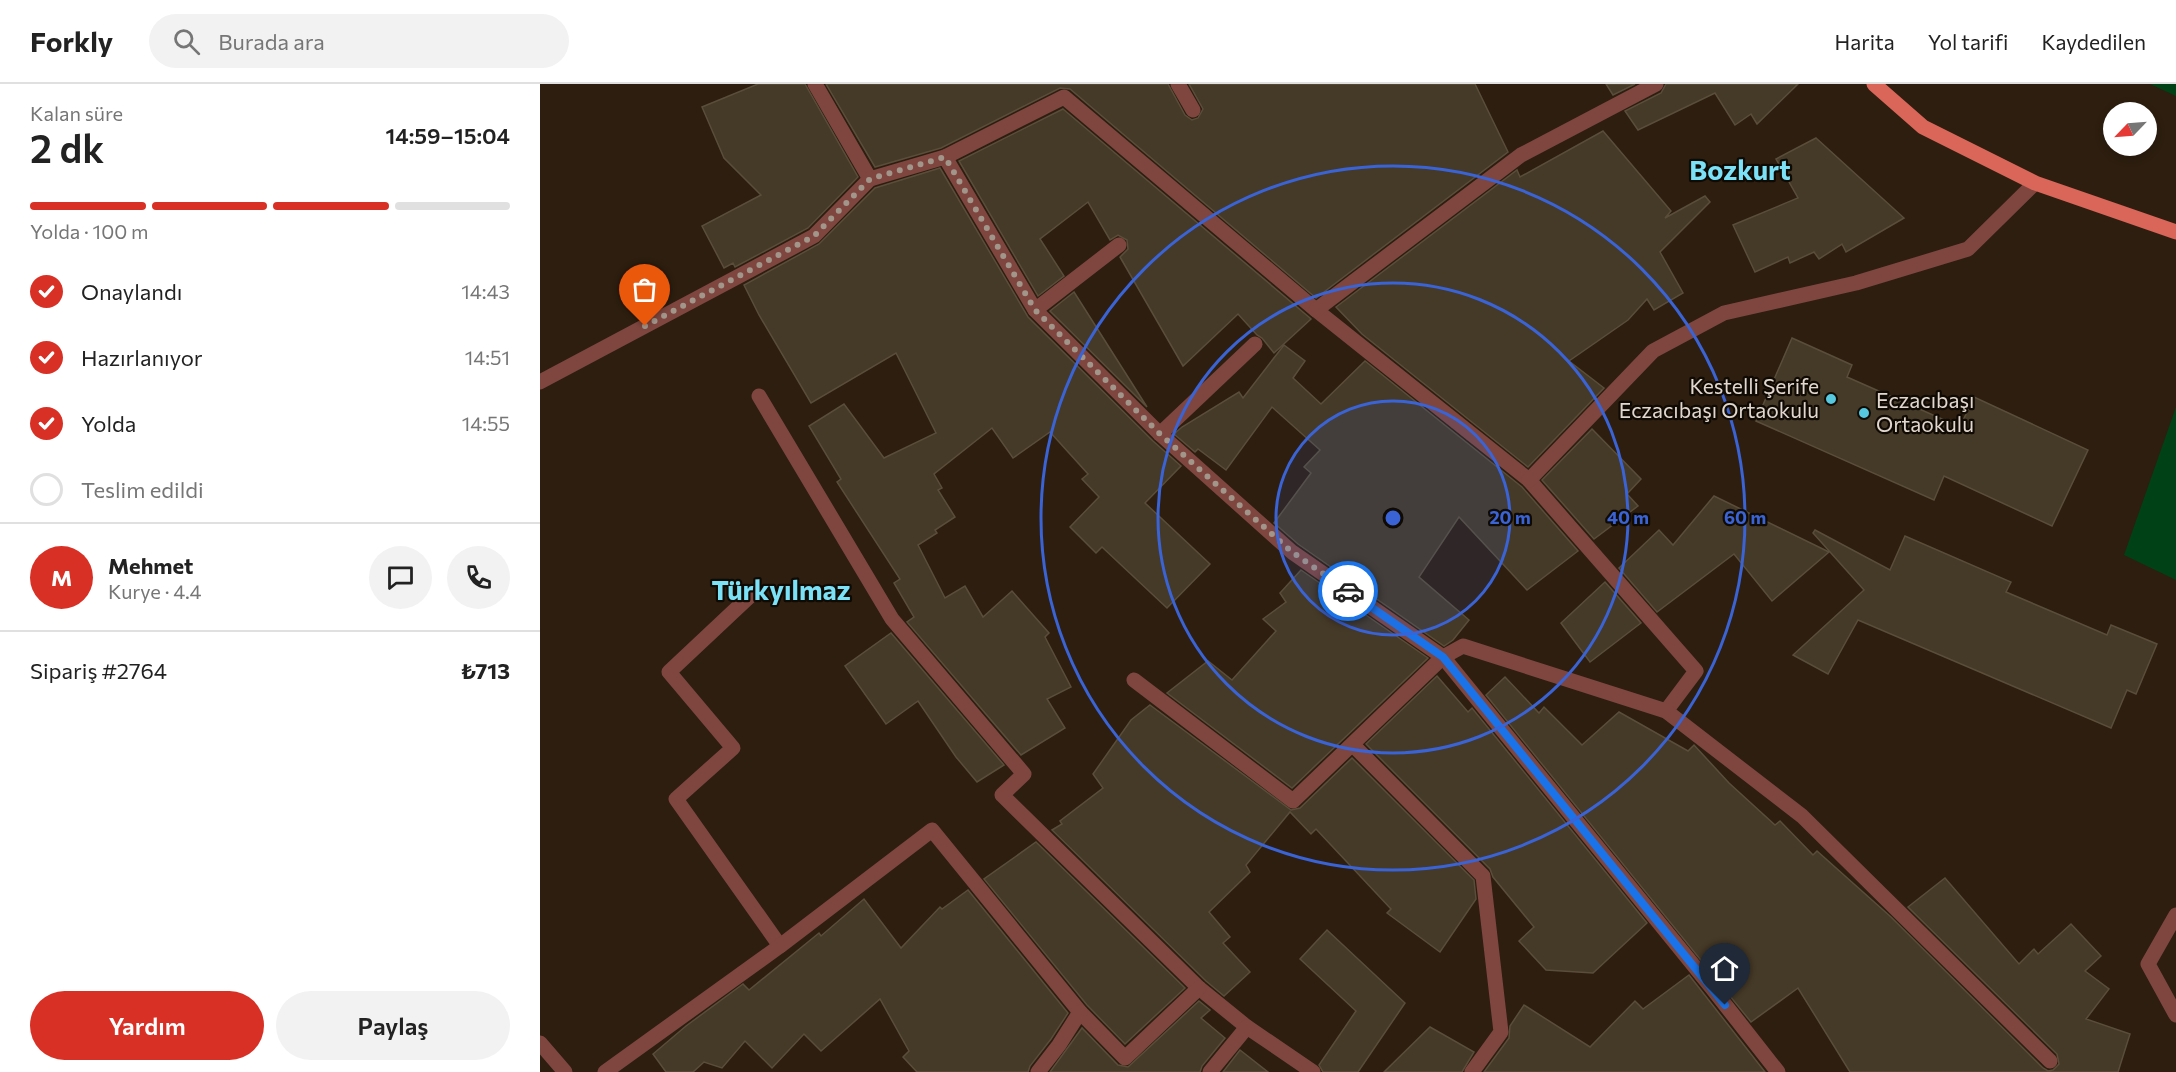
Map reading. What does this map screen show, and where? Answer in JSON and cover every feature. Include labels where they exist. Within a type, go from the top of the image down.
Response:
[{"type":"main road","points":[[1874,84],[1923,127],[2035,183],[2176,232]]},
{"type":"street","points":[[815,84],[870,179]]},
{"type":"street","points":[[1178,84],[1193,110]]},
{"type":"street","points":[[1316,310],[1521,155],[1656,84]]},
{"type":"street","points":[[540,382],[814,236],[870,179],[945,157],[1064,97],[1316,310],[1529,480],[1696,672],[1666,711]]},
{"type":"street","points":[[945,157],[1035,310],[1160,434],[1292,552],[1443,657],[1778,1072]]},
{"type":"street","points":[[1529,480],[1653,351],[1724,313],[1856,283],[1968,249],[2035,183]]},
{"type":"street","points":[[1035,310],[1119,245]]},
{"type":"street","points":[[1160,434],[1255,344]]},
{"type":"street","points":[[759,396],[892,619],[1024,774],[1002,795],[1199,988],[1247,1027],[1313,1072]]},
{"type":"street","points":[[751,595],[669,672],[733,748],[676,799],[780,946]]},
{"type":"street","points":[[1134,680],[1293,801],[1443,657],[1463,646],[1666,711],[1802,816],[2050,1061]]},
{"type":"street","points":[[1353,745],[1483,876],[1501,1032],[1472,1072]]},
{"type":"street","points":[[605,1072],[780,946],[932,830],[1080,1012],[1125,1058],[1199,988]]},
{"type":"street","points":[[2176,915],[2148,964],[2176,1015]]},
{"type":"street","points":[[1038,1072],[1080,1012]]},
{"type":"street","points":[[1210,1072],[1247,1027]]},
{"type":"street","points":[[540,1043],[566,1072]]},
{"type":"green space","points":[[2150,84],[2176,84],[2176,96]]},
{"type":"green space","points":[[2176,407],[2176,580],[2124,555]]},
{"type":"building","points":[[758,84],[805,84],[858,177],[808,228],[735,267],[733,263],[724,268],[702,226],[761,195],[724,158],[702,107]]},
{"type":"building","points":[[826,84],[1168,84],[1185,115],[1192,120],[1198,118],[1203,109],[1189,84],[1475,84],[1508,152],[1316,298],[1070,89],[1060,88],[941,148],[875,167]]},
{"type":"building","points":[[1606,84],[1635,84],[1613,95]]},
{"type":"building","points":[[1666,84],[1798,84],[1757,124],[1751,114],[1735,125],[1715,93],[1638,130],[1625,111],[1661,93]]},
{"type":"building","points":[[1063,109],[1311,319],[1274,353],[1238,314],[1183,366],[1120,257],[1128,249],[1127,240],[1118,235],[1110,240],[1088,202],[1040,239],[1064,276],[1038,296],[959,161]]},
{"type":"building","points":[[1603,131],[1671,211],[1665,218],[1705,196],[1710,202],[1660,252],[1683,293],[1654,310],[1647,299],[1628,320],[1569,361],[1604,388],[1528,467],[1362,334],[1336,307],[1517,170],[1520,177]]},
{"type":"building","points":[[1816,138],[1904,218],[1846,252],[1842,244],[1819,259],[1814,252],[1790,263],[1788,257],[1755,272],[1733,225],[1798,198],[1776,159]]},
{"type":"building","points":[[940,168],[1028,317],[1181,466],[1145,503],[1210,564],[1167,608],[1102,547],[1096,553],[1070,527],[1099,497],[1082,479],[1088,474],[1050,432],[1013,458],[992,428],[934,474],[942,488],[938,490],[955,517],[935,530],[937,533],[918,545],[945,598],[965,586],[983,617],[1012,591],[1049,633],[1045,637],[1071,687],[1047,699],[1065,728],[1021,755],[907,622],[914,617],[894,583],[900,579],[837,482],[841,479],[809,426],[844,404],[884,458],[936,433],[896,353],[811,403],[744,285],[819,244],[875,188]]},
{"type":"building","points":[[1074,292],[1147,407],[1050,311]]},
{"type":"building","name":"Kestelli Şerife Eczacıbaşı Ortaokulu","points":[[1792,338],[1852,365],[1847,377],[1960,427],[1974,397],[2088,450],[2052,526],[1944,476],[1934,500],[1756,421]]},
{"type":"building","points":[[1284,345],[1305,361],[1293,378],[1321,404],[1365,361],[1522,487],[1578,551],[1527,590],[1459,517],[1419,577],[1469,620],[1453,640],[1444,646],[1298,544],[1274,523],[1311,473],[1304,467],[1320,450],[1272,407],[1226,470],[1198,449],[1195,452],[1174,434],[1239,392],[1243,398]]},
{"type":"building","points":[[1592,429],[1641,479],[1627,494],[1638,506],[1594,539],[1542,480]]},
{"type":"building","points":[[1714,496],[1829,552],[1772,601],[1734,554],[1657,612],[1619,568],[1659,530],[1673,545]]},
{"type":"building","points":[[1815,530],[1890,570],[1905,536],[2011,582],[2006,592],[2107,635],[2111,625],[2157,644],[2136,694],[2127,690],[2111,728],[1858,620],[1828,674],[1793,655],[1864,590],[1813,533]]},
{"type":"building","points":[[1301,570],[1428,658],[1292,788],[1167,693],[1208,661],[1232,680],[1276,631],[1263,619],[1286,602],[1280,593]]},
{"type":"building","points":[[1605,582],[1641,623],[1590,662],[1561,623]]},
{"type":"building","points":[[891,633],[1004,765],[977,782],[956,757],[918,701],[886,724],[845,666]]},
{"type":"building","points":[[1437,676],[1468,712],[1472,708],[1647,923],[1593,973],[1546,970],[1519,941],[1534,927],[1493,877],[1490,869],[1366,744]]},
{"type":"building","points":[[1505,677],[1539,713],[1544,707],[1582,745],[1619,712],[1688,751],[1694,745],[1729,783],[1775,825],[1780,821],[1813,855],[1817,851],[1891,917],[2048,1071],[2053,1070],[2059,1064],[2057,1054],[1908,907],[1945,878],[2019,964],[2034,949],[2038,954],[2071,924],[2101,956],[2085,971],[2109,989],[2086,1019],[2130,1034],[2118,1072],[1850,1072],[1798,988],[1751,1022],[1486,695]]},
{"type":"building","points":[[1150,705],[1291,810],[1300,808],[1352,758],[1474,880],[1476,899],[1440,952],[1387,913],[1391,909],[1316,829],[1311,834],[1290,812],[1246,865],[1250,872],[1209,912],[1230,937],[1223,943],[1250,972],[1224,996],[1206,981],[1052,830],[1062,824],[1060,821],[1103,788],[1093,774],[1131,720]]},
{"type":"building","points":[[1036,842],[1185,988],[1125,1044],[1087,1005],[984,879]]},
{"type":"building","points":[[968,890],[1068,1013],[1028,1072],[917,1072],[903,1057],[909,1051],[880,999],[821,1051],[804,1034],[772,1068],[745,1041],[722,1068],[704,1062],[693,1072],[666,1072],[653,1054],[686,1026],[743,984],[749,990],[819,933],[821,936],[864,899],[901,948],[940,907],[942,909]]},
{"type":"building","points":[[1327,930],[1405,1003],[1358,1072],[1323,1072],[1319,1065],[1356,1011],[1300,959]]},
{"type":"building","points":[[1689,975],[1765,1072],[1484,1072],[1509,1038],[1510,1026],[1524,1005],[1590,1047],[1635,1001],[1643,1009]]},
{"type":"building","points":[[1199,1001],[1210,1010],[1201,1018],[1225,1038],[1202,1066],[1200,1072],[1050,1072],[1082,1028],[1118,1065],[1128,1067]]},
{"type":"building","points":[[1430,1027],[1474,1052],[1462,1072],[1384,1072]]},
{"type":"building","points":[[1240,1050],[1268,1072],[1223,1072]]},
{"type":"way so far","points":[[645,326],[814,236],[870,179],[945,157],[1035,310],[1160,434],[1292,552],[1348,591]]},
{"type":"place","name":"Kestelli Şerife Eczacıbaşı Ortaokulu","points":[[1831,399]]},
{"type":"place","name":"Eczacıbaşı Ortaokulu","points":[[1864,413]]},
{"type":"district","name":"Bozkurt","points":[[1740,171]]},
{"type":"district","name":"Türkyılmaz","points":[[781,591]]},
{"type":"route","points":[[1348,591],[1443,657],[1725,1005]]}]
